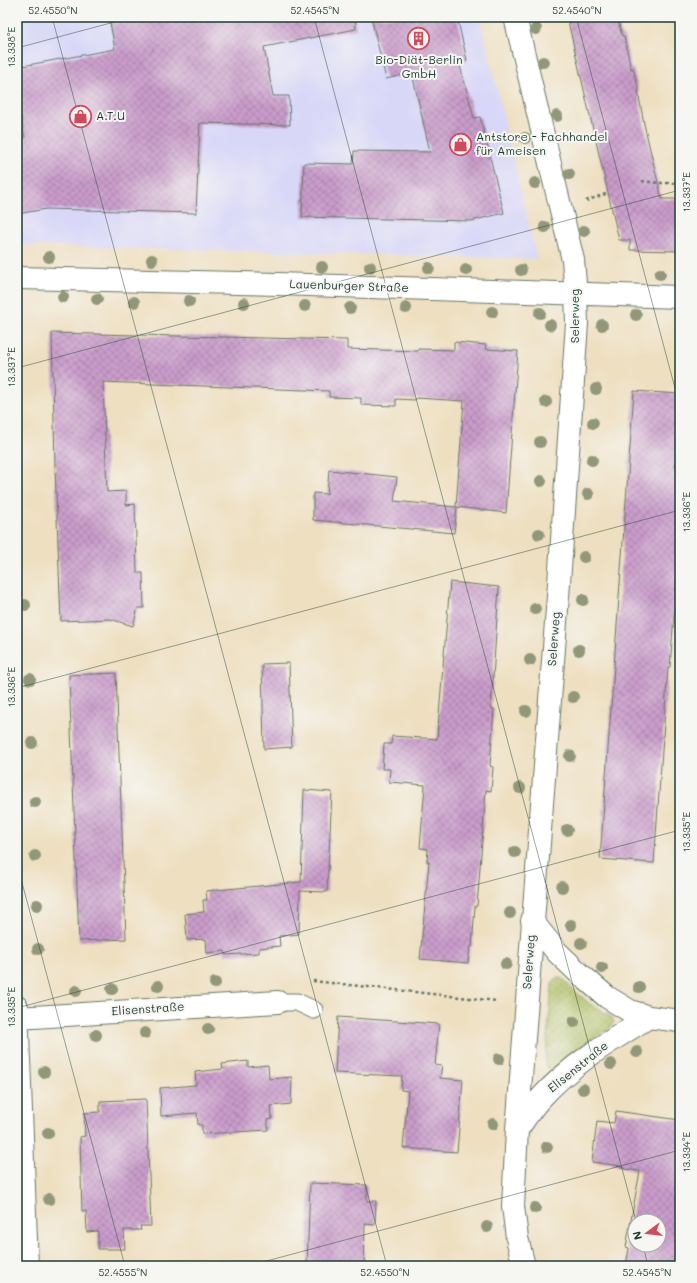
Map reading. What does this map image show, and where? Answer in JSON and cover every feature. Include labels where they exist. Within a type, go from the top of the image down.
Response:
[{"type":"street","name":"Selerweg","points":[[515,17],[572,260],[576,294],[577,323],[517,1130],[514,1206],[517,1238],[524,1266]]},
{"type":"street","name":"Lauenburger Straße","points":[[17,278],[278,284],[680,298]]},
{"type":"street","points":[[532,921],[558,952],[580,974],[607,996],[630,1011],[649,1017],[680,1021]]},
{"type":"street","name":"Elisenstraße","points":[[17,1018],[278,1002]]},
{"type":"street","points":[[17,1007],[27,1266]]},
{"type":"street","name":"Elisenstraße","points":[[517,1130],[538,1100],[565,1075],[591,1053],[649,1017]]},
{"type":"lane","points":[[278,1002],[297,1002],[314,1010]]},
{"type":"path","points":[[642,181],[680,183]]},
{"type":"path","points":[[585,201],[608,193]]},
{"type":"path","points":[[327,983],[497,1001]]},
{"type":"shaded area","points":[[17,17],[480,17],[537,259],[17,245]]},
{"type":"green space","points":[[556,978],[564,980],[590,1004],[612,1017],[614,1022],[610,1028],[587,1042],[557,1069],[551,1071],[545,1064],[552,983]]},
{"type":"building","points":[[109,17],[355,17],[356,29],[264,47],[273,96],[289,96],[290,125],[200,123],[196,213],[46,209],[17,214],[17,140],[25,138],[17,94],[17,67],[115,49]]},
{"type":"building","points":[[371,17],[457,17],[467,60],[459,62],[474,118],[480,117],[504,213],[471,221],[302,217],[304,163],[353,164],[354,151],[430,152],[412,73],[386,79]]},
{"type":"building","points":[[567,17],[617,17],[622,36],[624,36],[631,69],[633,68],[639,91],[644,124],[662,199],[680,199],[680,251],[630,250],[630,240],[619,240]]},
{"type":"building","points":[[52,333],[347,340],[347,349],[418,351],[418,349],[454,350],[454,342],[486,345],[485,349],[518,351],[506,513],[457,507],[454,533],[313,520],[313,493],[327,494],[329,470],[397,477],[394,501],[456,507],[464,401],[416,398],[415,400],[396,399],[396,406],[361,405],[361,398],[329,397],[329,391],[103,382],[107,492],[126,491],[126,505],[135,504],[137,573],[143,573],[144,608],[138,608],[133,626],[110,619],[61,621]]},
{"type":"building","points":[[634,391],[680,394],[675,466],[680,466],[680,538],[670,667],[668,667],[654,863],[600,859]]},
{"type":"building","points":[[450,582],[499,587],[491,708],[494,709],[490,766],[493,767],[491,791],[486,790],[477,906],[475,906],[472,947],[470,947],[468,963],[420,959],[429,862],[427,862],[428,849],[420,848],[425,785],[389,782],[390,769],[382,769],[384,744],[391,744],[392,736],[437,739]]},
{"type":"building","points":[[289,663],[292,747],[264,749],[262,664]]},
{"type":"building","points":[[116,673],[126,939],[79,941],[69,675]]},
{"type":"building","points":[[304,790],[332,792],[327,892],[300,891],[299,934],[279,936],[280,946],[259,948],[259,953],[225,955],[225,951],[207,953],[206,939],[187,940],[185,914],[204,912],[203,900],[207,900],[206,891],[301,882]]},
{"type":"building","points":[[338,1017],[439,1024],[435,1065],[442,1066],[440,1078],[463,1080],[457,1152],[403,1148],[408,1091],[401,1090],[402,1076],[335,1073]]},
{"type":"building","points":[[248,1061],[248,1067],[268,1065],[269,1079],[292,1077],[291,1104],[271,1106],[272,1119],[268,1120],[268,1130],[202,1134],[202,1125],[198,1125],[197,1113],[161,1116],[160,1088],[196,1085],[195,1072],[223,1069],[222,1064]]},
{"type":"building","points":[[146,1099],[151,1226],[140,1226],[141,1230],[124,1230],[125,1249],[98,1249],[98,1231],[87,1232],[86,1211],[82,1211],[80,1137],[85,1136],[84,1113],[100,1112],[100,1101]]},
{"type":"building","points":[[616,1111],[680,1120],[680,1266],[626,1266],[628,1253],[667,1253],[667,1213],[632,1213],[640,1171],[621,1168],[621,1166],[592,1162],[597,1121],[614,1123]]},
{"type":"building","points":[[310,1183],[367,1185],[367,1201],[376,1201],[375,1225],[365,1224],[364,1266],[307,1266]]},
{"type":"place","name":"Bio-Diät-Berlin GmbH","points":[[419,39]]},
{"type":"place","name":"A.T.U","points":[[81,116]]},
{"type":"place","name":"Antstore - Fachhandel für Ameisen","points":[[461,144]]}]
